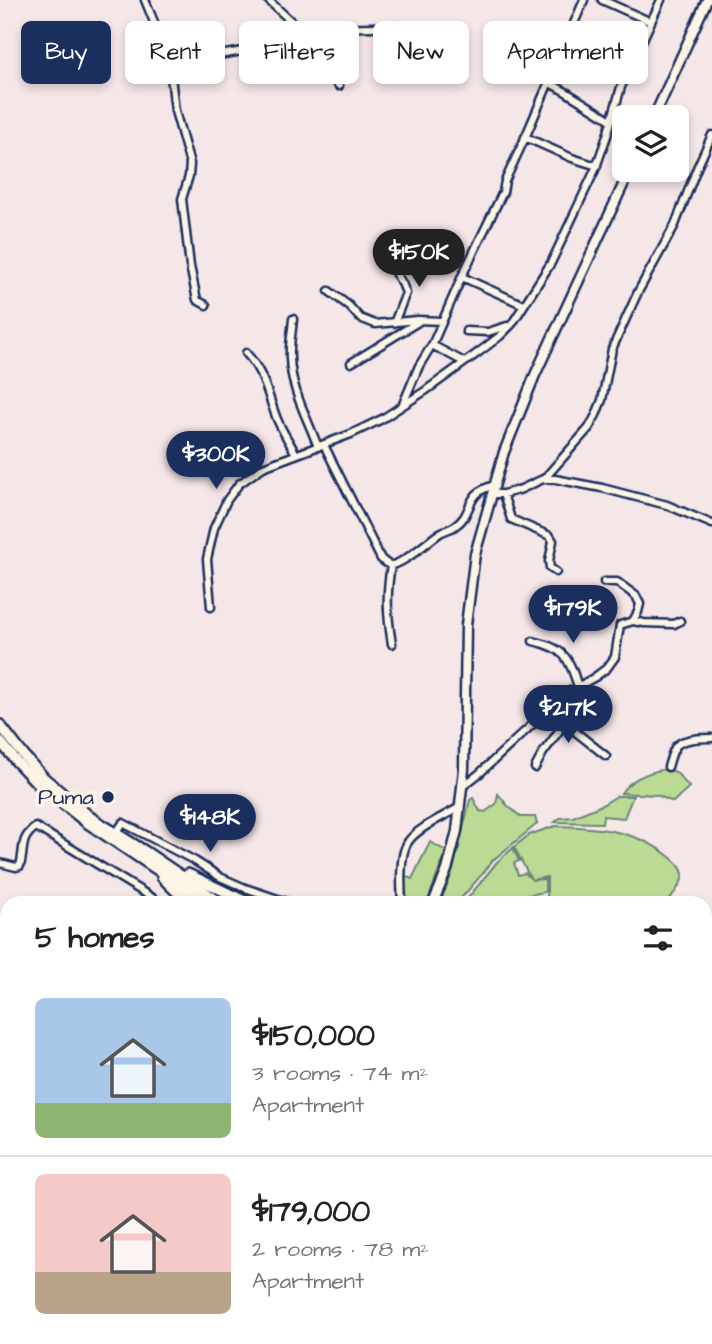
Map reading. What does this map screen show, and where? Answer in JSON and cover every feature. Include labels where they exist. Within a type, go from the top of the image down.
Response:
[{"type":"highway","points":[[0,725],[23,756],[44,778],[90,817],[116,833],[198,896]]},
{"type":"highway","points":[[0,741],[38,784],[86,822],[210,896]]},
{"type":"highway","points":[[144,855],[182,896]]},
{"type":"highway","points":[[144,855],[233,896]]},
{"type":"main road","points":[[659,105],[707,0]]},
{"type":"main road","points":[[436,896],[447,870],[460,807],[464,769],[466,625],[475,554],[504,452],[535,375],[624,182]]},
{"type":"street","points":[[145,0],[154,21]]},
{"type":"street","points":[[268,0],[291,21]]},
{"type":"street","points":[[575,21],[584,0]]},
{"type":"street","points":[[602,0],[651,22]]},
{"type":"street","points":[[211,607],[207,559],[214,527],[227,500],[239,484],[263,467],[321,446],[382,419],[500,336],[512,324],[551,263],[597,166],[621,87],[661,0]]},
{"type":"street","points":[[172,84],[175,111],[190,164],[182,199],[190,266],[197,300],[206,305]]},
{"type":"street","points":[[403,405],[503,192],[505,180],[547,84]]},
{"type":"street","points":[[552,84],[611,120]]},
{"type":"street","points":[[544,479],[589,428],[596,415],[602,400],[612,349],[638,292],[675,225],[712,135]]},
{"type":"street","points":[[525,137],[597,166]]},
{"type":"street","points":[[394,250],[391,267],[406,293],[394,323]]},
{"type":"street","points":[[462,276],[524,305]]},
{"type":"street","points":[[329,291],[365,321],[375,324],[442,321]]},
{"type":"street","points":[[293,319],[291,370],[299,402],[386,564],[402,561],[454,527],[465,516],[478,492],[484,488],[503,494],[511,519],[550,536],[553,541],[550,568],[556,572]]},
{"type":"street","points":[[351,363],[420,321]]},
{"type":"street","points":[[466,331],[488,332],[512,324]]},
{"type":"street","points":[[432,345],[464,362]]},
{"type":"street","points":[[246,353],[259,369],[277,419],[296,454]]},
{"type":"street","points":[[503,494],[544,479],[555,479],[667,505],[712,524]]},
{"type":"street","points":[[391,565],[387,588],[387,615],[393,644]]},
{"type":"street","points":[[604,582],[617,582],[636,596],[640,604],[633,621]]},
{"type":"street","points":[[462,787],[565,694],[607,668],[615,657],[621,625],[633,621],[661,624],[680,621]]},
{"type":"street","points":[[533,640],[553,645],[564,656],[578,687]]},
{"type":"street","points":[[548,710],[606,756]]},
{"type":"street","points":[[535,768],[564,724]]},
{"type":"street","points":[[668,767],[678,744],[712,738]]},
{"type":"street","points":[[402,896],[403,855],[407,843],[414,834],[460,807]]},
{"type":"street","points":[[116,833],[123,823],[195,860],[220,877],[269,896]]},
{"type":"street","points":[[0,863],[20,866],[23,842],[36,827],[149,896]]},
{"type":"street","points":[[144,855],[152,839]]},
{"type":"green space","points":[[666,769],[676,772],[689,787],[673,802],[657,795],[621,793],[630,783],[641,777]]},
{"type":"green space","points":[[498,794],[521,817],[535,817],[537,824],[493,860],[463,896],[443,896],[453,870],[470,800],[473,798],[480,811],[485,812],[496,804]]},
{"type":"green space","points":[[617,796],[633,796],[624,818],[603,816],[602,823],[555,822],[602,805]]},
{"type":"green space","points":[[555,826],[601,829],[630,836],[657,848],[678,864],[683,874],[681,882],[672,896],[547,896],[547,877],[531,880],[545,879],[545,892],[522,896],[470,896],[497,862],[513,848],[519,861],[514,863],[518,875],[525,873],[531,879],[514,847],[529,835]]},
{"type":"green space","points":[[430,842],[446,851],[430,896],[405,896],[405,876],[412,879]]},
{"type":"place","name":"Puma","points":[[108,797]]}]
